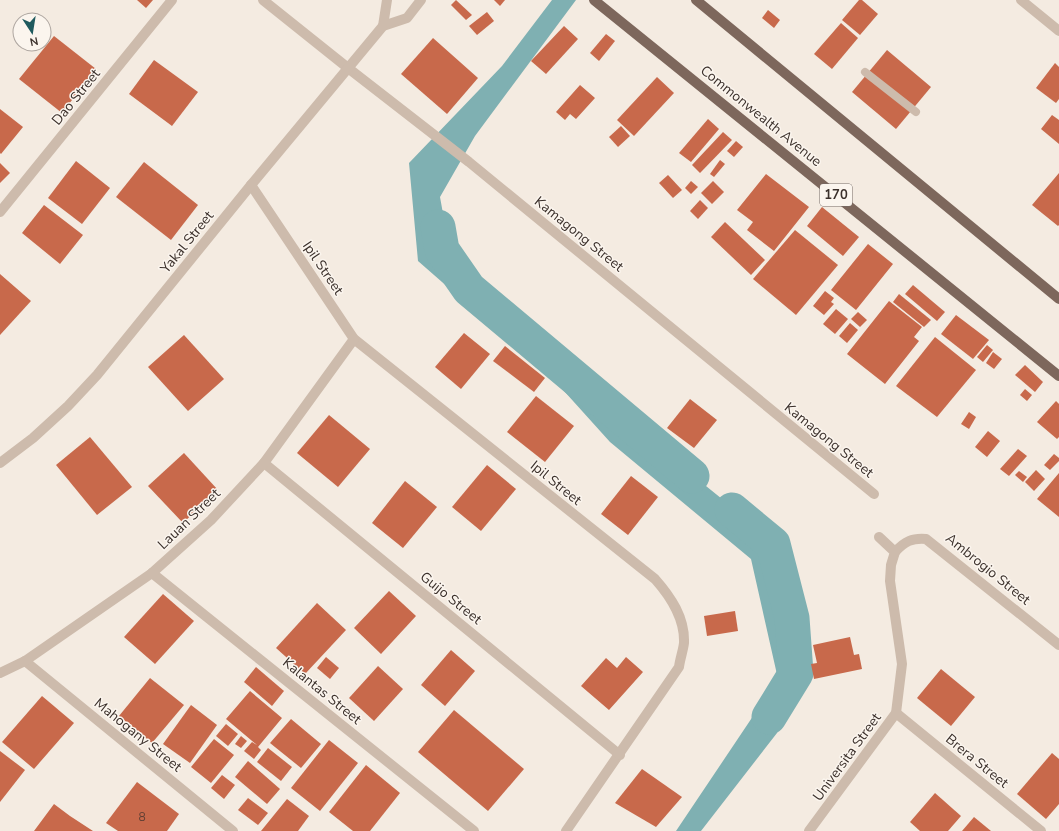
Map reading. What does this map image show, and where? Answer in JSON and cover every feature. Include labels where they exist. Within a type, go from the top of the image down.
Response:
[{"type":"main road","name":"Commonwealth Avenue","points":[[594,0],[1059,376]]},
{"type":"main road","points":[[696,0],[1059,299]]},
{"type":"street","name":"Dao Street","points":[[0,212],[172,0]]},
{"type":"street","name":"Kamagong Street","points":[[263,0],[430,133],[469,162],[874,494]]},
{"type":"street","points":[[387,0],[383,26],[407,18],[421,0]]},
{"type":"street","points":[[1021,0],[1059,31]]},
{"type":"street","name":"Yakal Street","points":[[0,463],[33,438],[68,406],[98,375],[251,185],[383,26]]},
{"type":"street","name":"Ipil Street","points":[[251,185],[354,339],[655,579],[670,596],[679,617],[684,642],[678,667],[620,755],[566,831]]},
{"type":"street","name":"Lauan Street","points":[[0,673],[25,661],[152,573],[211,520],[264,463],[354,339]]},
{"type":"street","name":"Guijo Street","points":[[264,463],[620,755]]},
{"type":"street","points":[[879,538],[895,552]]},
{"type":"street","name":"Ambrogio Street","points":[[895,552],[904,542],[914,538],[926,539],[1059,645]]},
{"type":"street","name":"Universita Street","points":[[810,831],[896,713],[902,664],[890,581],[891,565],[895,552]]},
{"type":"street","name":"Kalantas Street","points":[[152,573],[474,831]]},
{"type":"street","name":"Mahogany Street","points":[[25,661],[233,831]]},
{"type":"street","name":"Brera Street","points":[[896,713],[1041,831]]},
{"type":"lane","points":[[865,72],[916,112]]},
{"type":"water","points":[[552,0],[576,0],[475,136],[440,197],[452,263],[474,298],[764,533],[788,575],[795,681],[777,733],[701,831],[676,831],[778,679],[751,559],[610,442],[555,381],[418,261],[409,163],[502,66]]},
{"type":"building","points":[[137,0],[153,0],[146,8]]},
{"type":"building","points":[[456,0],[472,15],[466,20],[451,5]]},
{"type":"building","points":[[494,0],[505,0],[500,6]]},
{"type":"building","points":[[859,0],[862,0],[878,14],[860,35],[842,20]]},
{"type":"building","points":[[768,10],[780,20],[774,28],[762,18]]},
{"type":"building","points":[[487,12],[494,21],[477,35],[469,26]]},
{"type":"building","points":[[841,23],[858,38],[832,69],[814,54]]},
{"type":"building","points":[[564,26],[578,39],[546,74],[531,61]]},
{"type":"building","points":[[606,34],[615,41],[599,61],[590,53]]},
{"type":"building","points":[[54,36],[96,69],[62,113],[19,79],[41,52],[52,52],[52,38]]},
{"type":"building","points":[[433,38],[478,78],[447,114],[401,74]]},
{"type":"building","points":[[887,50],[931,87],[896,129],[852,92]]},
{"type":"building","points":[[154,60],[198,92],[172,126],[129,94]]},
{"type":"building","points":[[1055,63],[1059,67],[1059,99],[1056,103],[1036,88]]},
{"type":"building","points":[[657,77],[674,93],[634,136],[617,120]]},
{"type":"building","points":[[580,85],[595,98],[576,119],[570,114],[565,120],[556,112]]},
{"type":"building","points":[[0,109],[23,127],[1,154],[0,153]]},
{"type":"building","points":[[1052,115],[1059,120],[1059,144],[1041,129]]},
{"type":"building","points":[[708,119],[719,129],[691,162],[679,153]]},
{"type":"building","points":[[621,126],[630,136],[618,147],[609,137]]},
{"type":"building","points":[[723,132],[732,140],[700,173],[692,165]]},
{"type":"building","points":[[736,141],[743,147],[734,157],[727,151]]},
{"type":"building","points":[[720,160],[725,164],[714,177],[710,174]]},
{"type":"building","points":[[76,161],[110,188],[82,224],[48,198]]},
{"type":"building","points":[[144,162],[198,205],[171,240],[116,197]]},
{"type":"building","points":[[0,163],[10,173],[0,183]]},
{"type":"building","points":[[1059,173],[1059,225],[1058,226],[1032,205]]},
{"type":"building","points":[[766,174],[809,207],[774,251],[747,230],[753,222],[737,210]]},
{"type":"building","points":[[668,175],[682,190],[673,198],[659,183]]},
{"type":"building","points":[[691,181],[698,187],[691,194],[685,188]]},
{"type":"building","points":[[713,181],[724,192],[712,204],[701,193]]},
{"type":"building","points":[[700,200],[708,208],[698,219],[690,211]]},
{"type":"building","points":[[44,205],[83,235],[60,264],[22,233]]},
{"type":"building","points":[[822,207],[859,237],[843,256],[807,226]]},
{"type":"building","points":[[725,222],[765,260],[751,275],[711,237]]},
{"type":"building","points":[[795,230],[838,265],[796,315],[753,279]]},
{"type":"building","points":[[868,244],[893,264],[856,310],[831,290]]},
{"type":"building","points":[[0,274],[31,301],[0,335]]},
{"type":"building","points":[[913,285],[945,312],[937,321],[905,294]]},
{"type":"building","points":[[825,291],[834,298],[831,302],[834,304],[824,315],[813,306]]},
{"type":"building","points":[[899,294],[931,320],[924,327],[893,302]]},
{"type":"building","points":[[889,301],[922,327],[914,337],[919,341],[885,384],[847,354]]},
{"type":"building","points":[[836,309],[848,319],[835,334],[823,324]]},
{"type":"building","points":[[858,312],[867,320],[860,327],[851,319]]},
{"type":"building","points":[[956,315],[989,340],[973,359],[941,334]]},
{"type":"building","points":[[850,323],[858,330],[847,343],[839,336]]},
{"type":"building","points":[[464,333],[490,354],[461,389],[435,367]]},
{"type":"building","points":[[184,335],[224,379],[188,411],[148,367]]},
{"type":"building","points":[[935,337],[976,370],[937,417],[896,386]]},
{"type":"building","points":[[987,345],[993,350],[983,362],[977,357]]},
{"type":"building","points":[[505,346],[545,378],[534,392],[493,361]]},
{"type":"building","points":[[993,352],[1002,359],[994,369],[986,363]]},
{"type":"building","points":[[1025,365],[1043,382],[1035,392],[1015,375]]},
{"type":"building","points":[[1025,389],[1032,395],[1027,401],[1020,395]]},
{"type":"building","points":[[536,396],[574,426],[545,462],[507,432]]},
{"type":"building","points":[[690,399],[717,420],[694,448],[667,428]]},
{"type":"building","points":[[1056,401],[1059,404],[1059,437],[1057,439],[1037,422]]},
{"type":"building","points":[[969,412],[976,417],[969,429],[961,424]]},
{"type":"building","points":[[329,415],[370,449],[338,487],[297,453]]},
{"type":"building","points":[[988,431],[1000,441],[987,457],[975,447]]},
{"type":"building","points":[[90,437],[132,487],[97,515],[56,465]]},
{"type":"building","points":[[1018,449],[1027,456],[1009,476],[1000,469]]},
{"type":"building","points":[[184,453],[218,490],[183,523],[148,486]]},
{"type":"building","points":[[1054,454],[1059,458],[1059,461],[1050,470],[1044,465]]},
{"type":"building","points":[[487,465],[516,489],[481,531],[452,507]]},
{"type":"building","points":[[1036,470],[1045,479],[1034,491],[1025,482]]},
{"type":"building","points":[[1019,471],[1027,477],[1023,482],[1015,475]]},
{"type":"building","points":[[1059,473],[1059,517],[1037,499]]},
{"type":"building","points":[[631,476],[658,497],[628,535],[601,514]]},
{"type":"building","points":[[405,481],[437,507],[403,548],[372,523]]},
{"type":"building","points":[[389,591],[416,616],[381,654],[354,628]]},
{"type":"building","points":[[163,594],[194,621],[155,664],[124,637]]},
{"type":"building","points":[[317,603],[346,630],[305,674],[276,648]]},
{"type":"building","points":[[735,611],[738,631],[707,636],[704,616]]},
{"type":"building","points":[[850,637],[854,655],[859,654],[862,669],[814,679],[811,664],[817,663],[813,645]]},
{"type":"building","points":[[451,650],[475,671],[445,706],[421,685]]},
{"type":"building","points":[[326,657],[339,668],[330,679],[317,668]]},
{"type":"building","points":[[626,657],[643,672],[609,710],[581,686],[606,658],[617,668]]},
{"type":"building","points":[[378,666],[403,689],[374,721],[349,698]]},
{"type":"building","points":[[256,667],[284,691],[272,706],[244,682]]},
{"type":"building","points":[[941,669],[975,697],[951,726],[917,698]]},
{"type":"building","points":[[150,678],[184,705],[152,743],[119,716]]},
{"type":"building","points":[[250,691],[282,718],[258,747],[261,750],[254,759],[244,751],[252,742],[257,745],[226,719]]},
{"type":"building","points":[[42,696],[74,723],[34,769],[2,742]]},
{"type":"building","points":[[191,705],[217,725],[190,763],[163,744]]},
{"type":"building","points":[[454,710],[524,769],[488,811],[418,752]]},
{"type":"building","points":[[291,719],[321,744],[301,768],[270,743]]},
{"type":"building","points":[[226,724],[238,734],[228,746],[216,736]]},
{"type":"building","points":[[241,736],[247,741],[241,748],[235,744]]},
{"type":"building","points":[[214,739],[234,755],[211,783],[191,767]]},
{"type":"building","points":[[329,740],[358,763],[320,811],[291,788]]},
{"type":"building","points":[[268,748],[292,767],[281,781],[257,762]]},
{"type":"building","points":[[0,751],[25,770],[0,802]]},
{"type":"building","points":[[1052,753],[1059,759],[1059,804],[1046,819],[1017,794]]},
{"type":"building","points":[[248,761],[280,789],[267,804],[235,777]]},
{"type":"building","points":[[366,765],[400,793],[370,831],[353,831],[329,812]]},
{"type":"building","points":[[642,769],[682,797],[656,827],[615,803]]},
{"type":"building","points":[[222,775],[235,785],[224,799],[211,788]]},
{"type":"building","points":[[137,782],[179,814],[167,831],[118,831],[106,823]]},
{"type":"building","points":[[935,793],[961,816],[948,831],[920,831],[910,822]]},
{"type":"building","points":[[248,798],[268,813],[258,825],[238,810]]},
{"type":"building","points":[[287,799],[309,816],[298,831],[261,831]]},
{"type":"building","points":[[54,804],[70,816],[93,831],[34,831]]},
{"type":"building","points":[[974,817],[991,831],[962,831]]},
{"type":"waterway","points":[[438,227],[442,250],[469,289],[692,476]]},
{"type":"waterway","points":[[732,510],[773,544],[792,618],[796,673],[769,717]]}]
